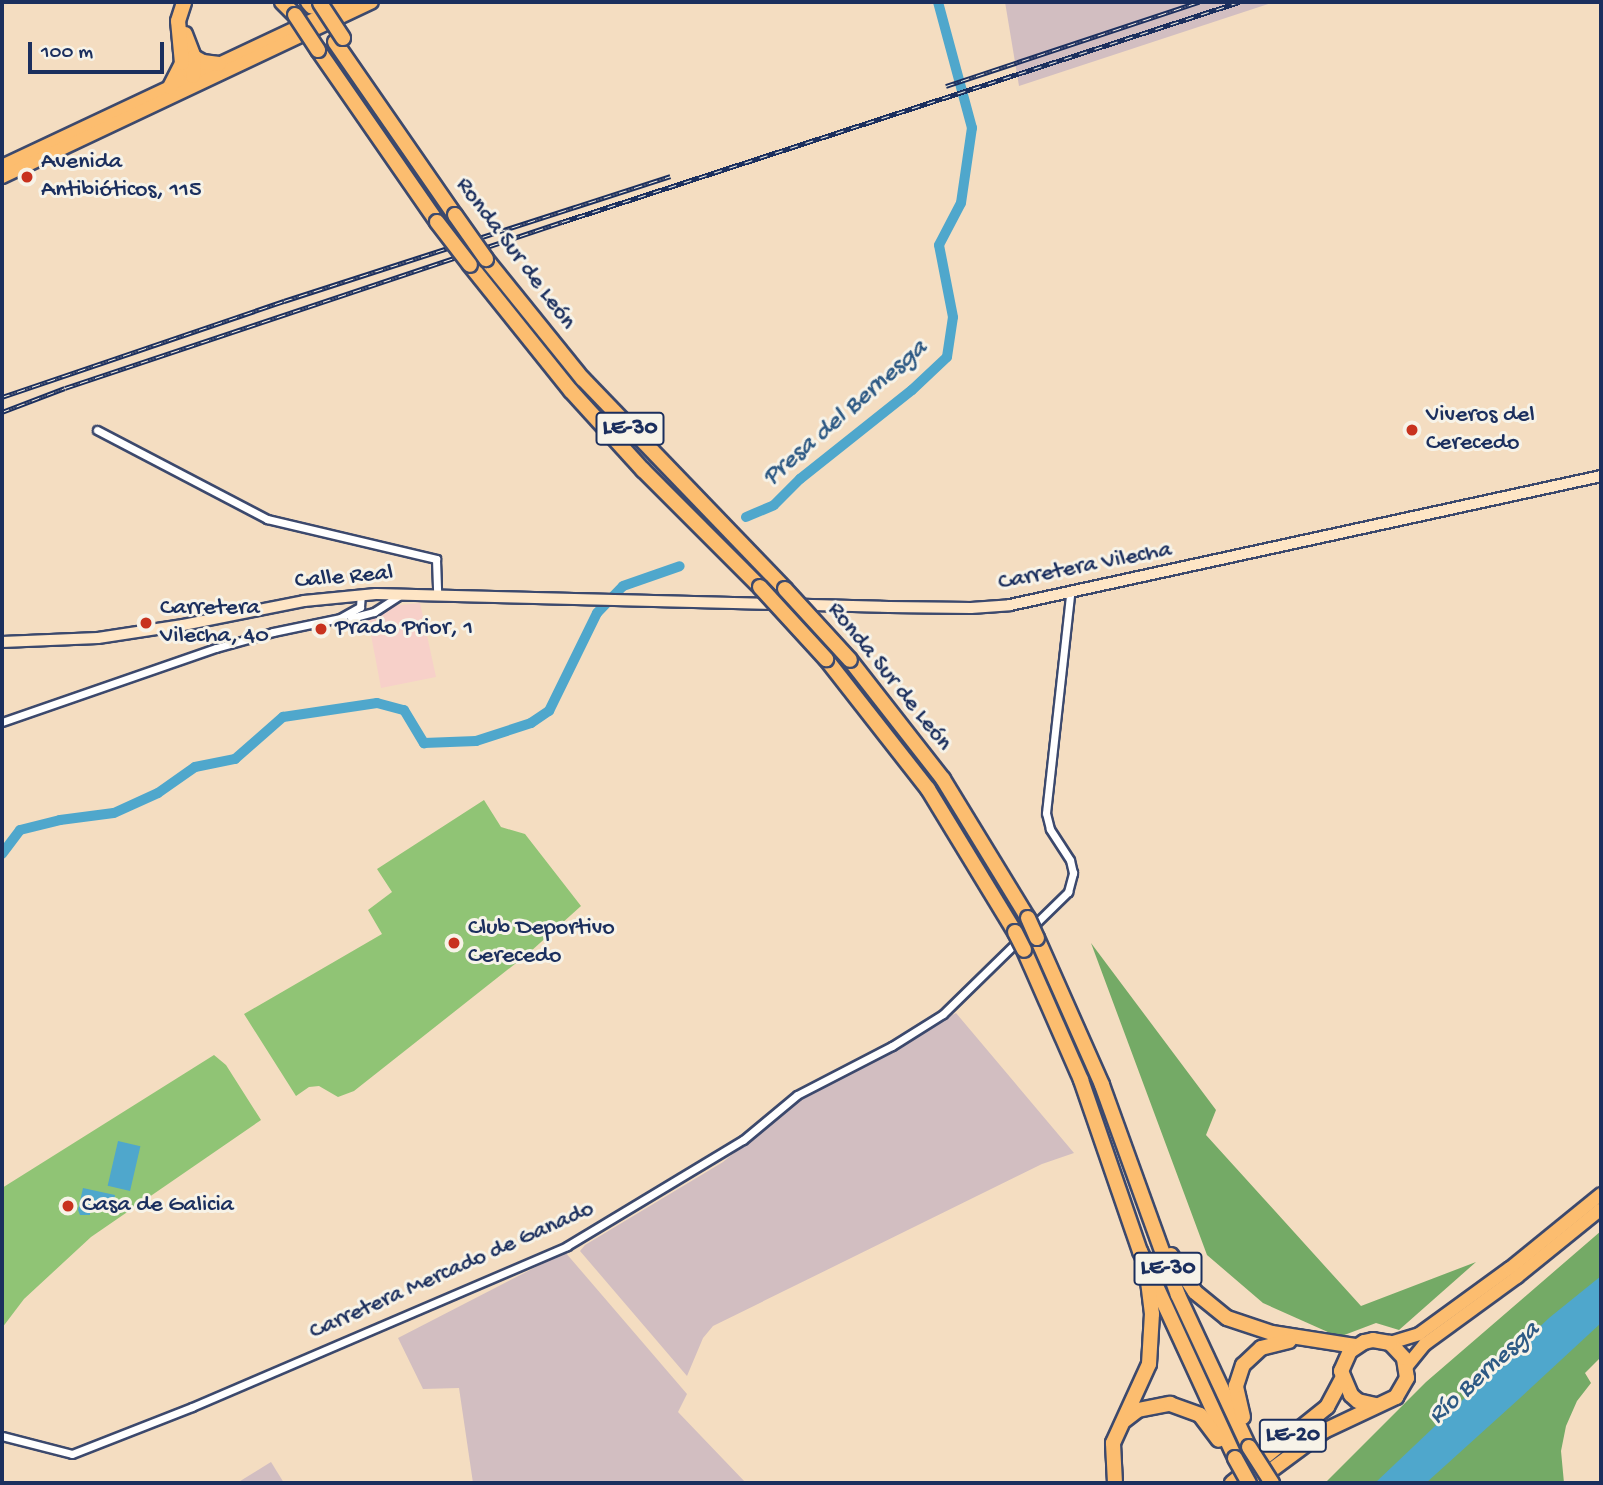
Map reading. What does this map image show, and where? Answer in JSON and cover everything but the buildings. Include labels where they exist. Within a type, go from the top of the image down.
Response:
[{"type":"highway","points":[[184,2],[178,21],[193,76]]},
{"type":"highway","points":[[170,87],[188,60],[186,13],[191,2]]},
{"type":"highway","name":"Ronda Sur de León","points":[[284,2],[437,222],[580,401],[826,659],[929,789],[1024,950],[1081,1080],[1140,1251],[1235,1458],[1252,1483]]},
{"type":"highway","name":"Ronda Sur de León","points":[[315,4],[339,40],[346,56],[486,259],[583,379],[850,660],[943,779],[1028,918],[1102,1085],[1178,1295],[1271,1483]]},
{"type":"highway","points":[[188,60],[219,64]]},
{"type":"highway","points":[[1102,1085],[1124,1128],[1169,1251],[1195,1292],[1227,1318],[1255,1329],[1333,1345],[1356,1346],[1373,1340],[1390,1343],[1399,1350],[1407,1366],[1407,1378],[1396,1397],[1376,1405],[1358,1401],[1345,1387],[1342,1372],[1324,1349],[1297,1341],[1276,1342],[1254,1353],[1243,1364],[1236,1387],[1237,1403],[1252,1445]]},
{"type":"highway","points":[[1115,1483],[1111,1455],[1119,1426],[1134,1401],[1149,1364],[1152,1314],[1140,1251]]},
{"type":"highway","points":[[1342,1372],[1356,1346]]},
{"type":"highway","name":"LE-20","points":[[1232,1483],[1327,1407],[1342,1372]]},
{"type":"highway","points":[[1119,1426],[1138,1410],[1156,1405],[1183,1407],[1200,1415],[1235,1458]]},
{"type":"highway","name":"LE-20","points":[[1252,1483],[1324,1431],[1376,1405]]},
{"type":"main road","points":[[2,177],[362,4]]},
{"type":"main road","points":[[2,166],[219,64],[362,4]]},
{"type":"main road","points":[[69,145],[88,131],[181,86],[193,76],[207,74],[289,36],[318,27]]},
{"type":"main road","points":[[1390,1343],[1419,1334],[1510,1268],[1601,1194]]},
{"type":"main road","points":[[1407,1366],[1419,1349],[1517,1277],[1601,1209]]},
{"type":"street","points":[[97,430],[267,519],[436,559],[437,594]]},
{"type":"street","name":"Carretera Vilecha","points":[[566,598],[971,608],[1010,605],[1601,476]]},
{"type":"street","points":[[340,618],[360,607],[361,594]]},
{"type":"street","name":"Calle Real","points":[[2,642],[125,634],[304,601],[361,594],[566,598]]},
{"type":"street","points":[[374,612],[376,594]]},
{"type":"street","points":[[2,722],[216,648],[273,632],[374,612],[401,594]]},
{"type":"street","name":"Carretera Mercado de Ganado","points":[[2,1436],[72,1454],[192,1407],[584,1238],[743,1140],[797,1095],[892,1046],[943,1014],[1068,892],[1073,873],[1070,860],[1050,829],[1046,813],[1070,594]]},
{"type":"shaded area","points":[[1005,2],[1274,2],[1019,86]]},
{"type":"shaded area","points":[[420,603],[436,677],[381,688],[368,619],[391,606]]},
{"type":"shaded area","points":[[956,1013],[1074,1153],[1042,1164],[713,1326],[703,1338],[687,1376],[580,1251],[585,1245],[723,1162],[793,1105]]},
{"type":"shaded area","points":[[565,1252],[687,1394],[678,1412],[746,1483],[473,1483],[459,1388],[423,1389],[398,1338]]},
{"type":"shaded area","points":[[271,1462],[284,1483],[237,1483]]},
{"type":"green space","name":"Club Deportivo Cerecedo","points":[[484,800],[501,827],[525,834],[581,906],[530,952],[354,1091],[338,1097],[319,1086],[309,1087],[296,1096],[244,1014],[382,934],[368,910],[392,892],[377,869]]},
{"type":"green space","points":[[1091,943],[1216,1110],[1206,1135],[1361,1306],[1476,1262],[1399,1330],[1376,1323],[1339,1337],[1263,1303],[1207,1255]]},
{"type":"green space","name":"Casa de Galicia","points":[[214,1055],[226,1065],[261,1120],[91,1237],[24,1299],[2,1328],[2,1188]]},
{"type":"green space","points":[[1601,1231],[1601,1357],[1585,1373],[1591,1383],[1577,1401],[1566,1426],[1561,1451],[1564,1483],[1325,1483],[1426,1382]]},
{"type":"water","points":[[118,1141],[140,1146],[130,1191],[108,1186]]},
{"type":"water","points":[[83,1188],[115,1195],[113,1205],[90,1200],[90,1215],[80,1215],[78,1210]]},
{"type":"water","points":[[1601,1276],[1601,1323],[1520,1398],[1426,1483],[1375,1483],[1549,1318]]},
{"type":"waterway","name":"Presa del Bernesga","points":[[746,517],[774,505],[800,479],[912,390],[947,357],[953,317],[939,245],[961,203],[972,128],[938,2]]},
{"type":"waterway","name":"Presa del Bernesga","points":[[2,854],[20,830],[60,820],[114,813],[158,793],[195,767],[235,759],[283,717],[377,703],[404,710],[424,743],[476,741],[531,723],[549,711],[597,613],[623,586],[680,566]]},
{"type":"railway","points":[[946,86],[1199,2]]},
{"type":"railway","points":[[2,412],[65,388],[562,222],[1239,2]]},
{"type":"railway","points":[[2,397],[284,301],[670,176]]},
{"type":"place","name":"Avenida Antibióticos, 115","points":[[27,177]]},
{"type":"place","name":"Viveros del Cerecedo","points":[[1412,430]]},
{"type":"place","name":"Carretera Vilecha, 40","points":[[146,623]]},
{"type":"place","name":"Prado Prior, 1","points":[[321,629]]},
{"type":"place","name":"Club Deportivo Cerecedo","points":[[454,943]]},
{"type":"place","name":"Casa de Galicia","points":[[68,1206]]},
{"type":"water label","name":"Río Bernesga","points":[[1485,1374]]}]
